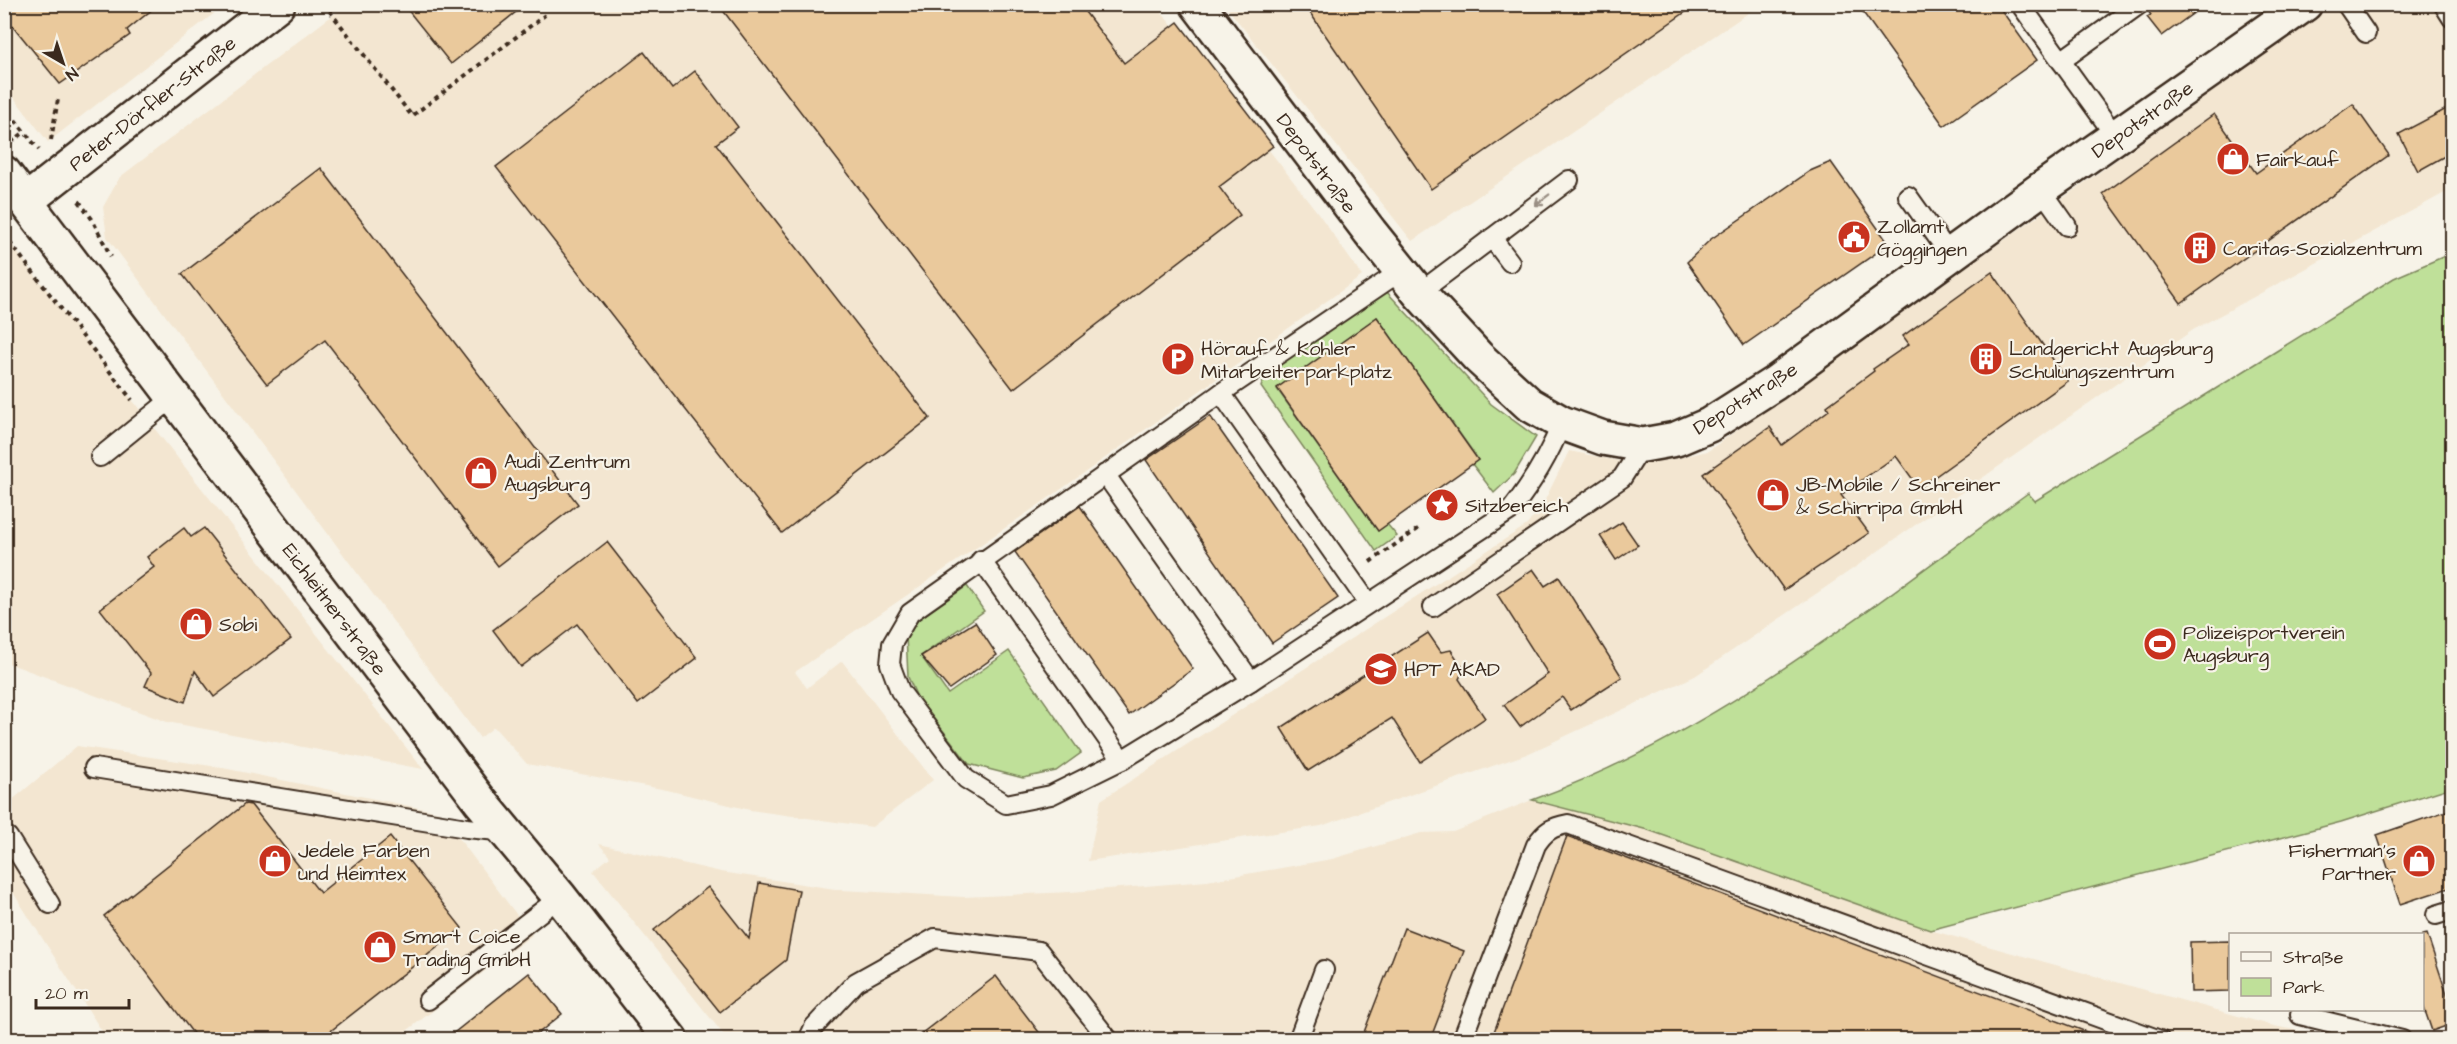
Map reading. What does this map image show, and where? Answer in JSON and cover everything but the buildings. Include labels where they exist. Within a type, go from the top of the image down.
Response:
[{"type":"street","name":"Peter-Dörfler-Straße","points":[[26,201],[278,4]]},
{"type":"street","name":"Depotstraße","points":[[1197,4],[1410,282],[1478,357],[1528,404],[1562,423],[1603,438],[1643,445],[1676,439],[1709,425],[1798,367],[2041,189],[2306,4]]},
{"type":"street","name":"Eichleitnerstraße","points":[[4,173],[481,801],[560,897],[671,1040]]},
{"type":"lane","points":[[2020,4],[2116,137]]},
{"type":"lane","points":[[2061,61],[2140,4]]},
{"type":"lane","points":[[2346,4],[2366,33]]},
{"type":"lane","points":[[2443,4],[2452,18]]},
{"type":"lane","points":[[1562,423],[1530,487],[1511,510],[1251,681],[1122,760],[1051,795],[1006,804],[966,779],[900,691],[890,664],[892,644],[910,613],[981,560],[1221,393],[1410,282],[1492,238],[1569,180]]},
{"type":"lane","points":[[2041,189],[2067,226]]},
{"type":"lane","points":[[1908,196],[1950,255]]},
{"type":"lane","points":[[1492,238],[1510,262]]},
{"type":"lane","points":[[1221,393],[1368,603]]},
{"type":"lane","points":[[100,457],[174,397]]},
{"type":"lane","points":[[1433,607],[1622,478],[1643,445]]},
{"type":"lane","points":[[1105,474],[1251,681]]},
{"type":"lane","points":[[981,560],[1122,760]]},
{"type":"lane","points":[[94,768],[467,828],[507,831]]},
{"type":"lane","points":[[1462,1040],[1536,845],[1545,832],[1553,826],[1568,824],[2160,1040]]},
{"type":"lane","points":[[8,837],[50,904]]},
{"type":"lane","points":[[428,1000],[560,897]]},
{"type":"lane","points":[[808,1040],[814,1027],[856,982],[935,938],[1039,951],[1108,1040]]},
{"type":"lane","points":[[1298,1040],[1324,970]]},
{"type":"lane","points":[[2300,1015],[2402,1040]]},
{"type":"path","points":[[324,4],[412,116],[544,15]]},
{"type":"path","points":[[50,145],[58,99]]},
{"type":"path","points":[[4,147],[25,132]]},
{"type":"path","points":[[4,235],[29,266]]},
{"type":"path","points":[[1390,548],[1421,527]]},
{"type":"shaded area","points":[[5,5],[225,5],[48,142],[5,86]]},
{"type":"shaded area","points":[[346,5],[1156,5],[1318,213],[1362,276],[1053,495],[795,672],[807,688],[842,661],[933,780],[872,827],[750,810],[667,790],[527,764],[494,727],[480,738],[107,237],[103,207],[120,177]]},
{"type":"shaded area","points":[[1225,5],[1760,5],[1412,241]]},
{"type":"shaded area","points":[[2334,5],[2452,5],[2452,189],[2193,330],[1854,568],[1695,676],[1527,754],[1321,826],[1088,861],[1101,800],[1527,525],[1543,504],[1569,451],[1619,461],[1668,460],[1708,451]]},
{"type":"shaded area","points":[[4,235],[423,769],[167,722],[5,662]]},
{"type":"shaded area","points":[[77,746],[218,767],[439,812],[532,935],[396,1039],[107,1039],[5,880],[5,806]]},
{"type":"shaded area","points":[[1532,800],[1648,830],[1930,930],[2274,1026],[2340,1039],[727,1039],[593,871],[610,857],[599,844],[721,872],[842,890],[963,897],[1071,892],[1207,881],[1332,859],[1421,833],[1453,832]]},
{"type":"green space","name":"Polizeisportverein Augsburg","points":[[2452,253],[2452,787],[2341,822],[1930,930],[1648,830],[1532,800],[1599,772],[1665,740],[1728,704],[1851,622],[2028,493],[2035,501],[2394,278]]},
{"type":"green space","points":[[1386,291],[1491,404],[1536,437],[1514,474],[1494,493],[1472,464],[1478,459],[1377,317],[1277,389],[1378,531],[1387,524],[1397,536],[1376,551],[1261,387],[1267,371]]},
{"type":"green space","points":[[967,586],[984,611],[921,656],[948,694],[1009,651],[1081,753],[1056,771],[1023,778],[969,764],[917,697],[908,677],[906,635],[919,619]]},
{"type":"place","name":"Fairkauf","points":[[2233,159]]},
{"type":"place","name":"Zollamt Göggingen","points":[[1854,237]]},
{"type":"place","name":"Caritas-Sozialzentrum","points":[[2200,248]]},
{"type":"place","name":"Hörauf & Kohler Mitarbeiterparkplatz","points":[[1178,359]]},
{"type":"place","name":"Landgericht Augsburg Schulungszentrum","points":[[1986,359]]},
{"type":"place","name":"Audi Zentrum Augsburg","points":[[481,473]]},
{"type":"place","name":"JB-Mobile / Schreiner & Schirripa GmbH","points":[[1773,495]]},
{"type":"place","name":"Sitzbereich","points":[[1442,505]]},
{"type":"place","name":"Sobi","points":[[196,624]]},
{"type":"place","name":"Polizeisportverein Augsburg","points":[[2160,644]]},
{"type":"place","name":"HPT AKAD","points":[[1381,669]]},
{"type":"place","name":"Jedele Farben und Heimtex","points":[[275,861]]},
{"type":"place","name":"Fisherman's Partner","points":[[2419,861]]},
{"type":"place","name":"Smart Coice Trading GmbH","points":[[380,947]]}]
